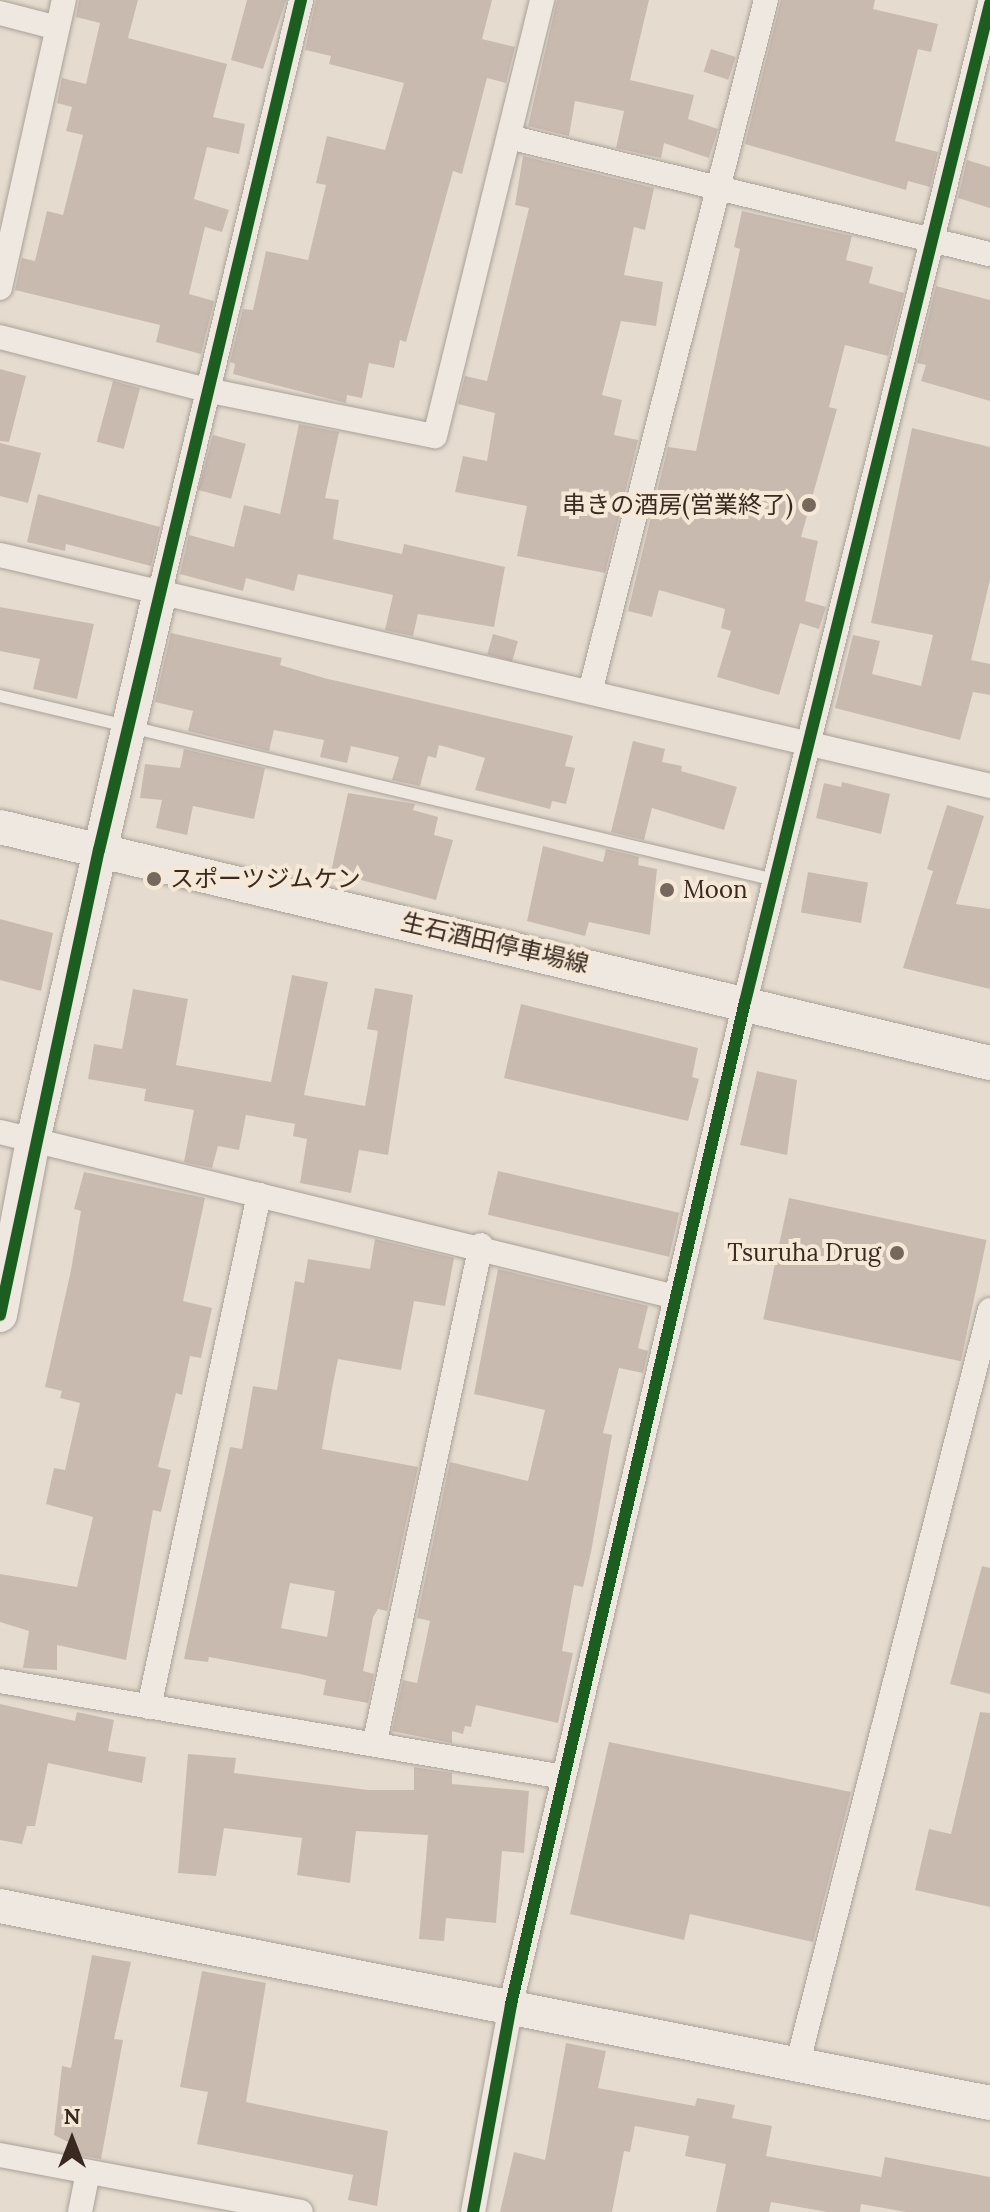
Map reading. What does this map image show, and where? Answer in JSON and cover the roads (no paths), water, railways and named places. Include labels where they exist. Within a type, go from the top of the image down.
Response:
[{"type":"street","points":[[0,288],[64,0]]},
{"type":"street","points":[[0,1315],[33,1140],[99,850],[211,391],[301,0]]},
{"type":"street","points":[[0,337],[211,391],[435,436],[542,0]]},
{"type":"street","points":[[590,692],[766,0]]},
{"type":"street","points":[[473,2212],[511,2004],[745,1002],[812,744],[933,240],[983,59],[990,4]]},
{"type":"street","points":[[0,13],[57,28]]},
{"type":"street","points":[[509,137],[718,185],[990,254]]},
{"type":"street","points":[[0,555],[989,783]]},
{"type":"street","name":"生石酒田停車場線","points":[[0,827],[745,1002],[990,1063]]},
{"type":"street","points":[[0,1132],[481,1245],[676,1297]]},
{"type":"street","points":[[149,1707],[259,1195]]},
{"type":"street","points":[[375,1741],[481,1245]]},
{"type":"street","points":[[798,2062],[979,1402],[990,1310]]},
{"type":"street","points":[[0,1681],[375,1741],[564,1777]]},
{"type":"street","points":[[0,1906],[511,2004],[990,2103]]},
{"type":"street","points":[[0,2155],[301,2212]]},
{"type":"street","points":[[80,2212],[88,2172]]},
{"type":"lane","points":[[0,696],[775,880]]},
{"type":"place","name":"串きの酒房(営業終了)","points":[[809,505]]},
{"type":"place","name":"スポーツジムケン","points":[[154,879]]},
{"type":"place","name":"Moon","points":[[667,890]]},
{"type":"place","name":"Tsuruha Drug","points":[[897,1253]]}]
